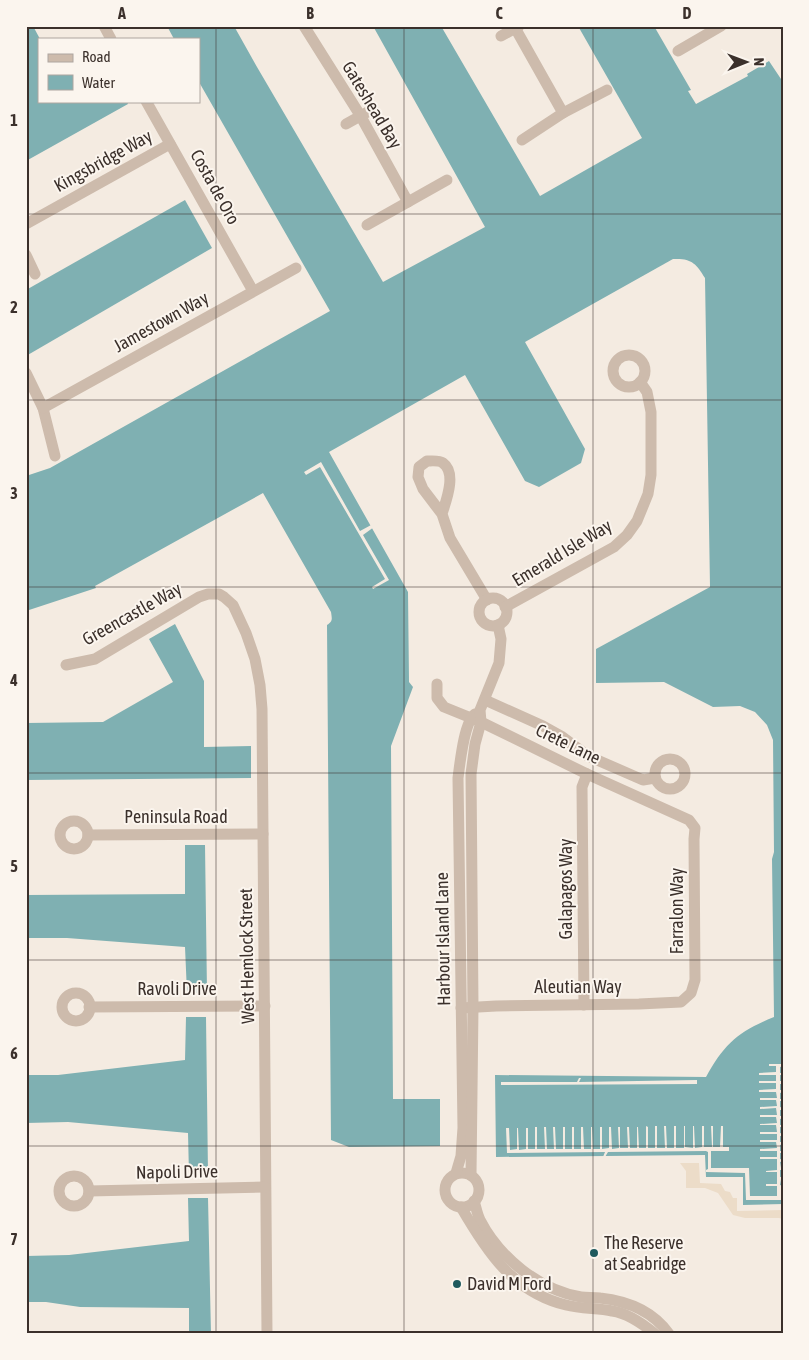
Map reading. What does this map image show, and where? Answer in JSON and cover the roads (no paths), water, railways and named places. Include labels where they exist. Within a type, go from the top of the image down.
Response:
[{"type":"street","points":[[104,26],[110,38]]},
{"type":"street","name":"Gateshead Bay","points":[[304,26],[360,116],[408,202]]},
{"type":"street","points":[[501,36],[516,27],[563,113]]},
{"type":"street","points":[[678,51],[717,27]]},
{"type":"street","points":[[522,140],[563,113],[607,90]]},
{"type":"street","name":"Costa de Oro","points":[[147,102],[253,291]]},
{"type":"street","points":[[346,124],[373,109]]},
{"type":"street","name":"Kingsbridge Way","points":[[26,224],[170,144]]},
{"type":"street","points":[[367,226],[447,180]]},
{"type":"street","points":[[26,255],[36,274]]},
{"type":"street","name":"Jamestown Way","points":[[43,408],[296,268]]},
{"type":"street","points":[[26,373],[43,408],[55,456]]},
{"type":"street","name":"Emerald Isle Way","points":[[505,607],[614,547],[627,535],[636,521],[648,494],[651,475],[651,412],[648,392],[640,382]]},
{"type":"street","points":[[442,514],[450,538],[487,600]]},
{"type":"street","name":"Greencastle Way","points":[[66,665],[95,659],[199,597],[215,594]]},
{"type":"street","name":"West Hemlock Street","points":[[215,594],[224,597],[233,605],[246,633],[255,659],[262,709],[267,1334]]},
{"type":"street","points":[[487,600],[500,600],[505,607],[504,620],[498,625],[489,626],[479,616],[480,606],[487,600]]},
{"type":"street","name":"Harbour Island Lane","points":[[456,1173],[461,1156],[463,1128],[458,778],[462,750],[499,663],[501,639],[498,625]]},
{"type":"street","name":"Crete Lane","points":[[437,684],[437,698],[444,707],[479,712],[587,774],[689,820],[695,828]]},
{"type":"street","points":[[479,712],[543,726],[561,736],[588,756],[643,780],[655,778]]},
{"type":"street","name":"Harbour Island Lane","points":[[471,1175],[473,1008],[471,774],[479,712]]},
{"type":"street","name":"Galapagos Way","points":[[584,1005],[582,787],[587,774]]},
{"type":"street","name":"Farralon Way","points":[[691,993],[695,980],[695,828]]},
{"type":"street","name":"Peninsula Road","points":[[88,835],[263,834]]},
{"type":"street","name":"Aleutian Way","points":[[461,1008],[681,1002],[691,993]]},
{"type":"street","name":"Ravoli Drive","points":[[90,1007],[265,1006]]},
{"type":"street","points":[[456,1173],[471,1175],[478,1184],[479,1194],[471,1204],[461,1207],[452,1204],[448,1200],[445,1191],[445,1185],[448,1180],[456,1173]]},
{"type":"street","name":"Napoli Drive","points":[[89,1191],[265,1188]]},
{"type":"street","points":[[474,1201],[479,1219],[494,1242],[512,1262],[532,1278],[556,1289],[580,1296],[623,1302],[644,1310],[664,1326],[670,1334]]},
{"type":"street","points":[[461,1207],[486,1248],[520,1284],[542,1296],[566,1305],[614,1311],[635,1319],[655,1334]]},
{"type":"water","points":[[26,26],[33,26],[39,38],[38,102],[127,102],[128,104],[26,161]]},
{"type":"water","points":[[167,26],[234,26],[383,282],[485,227],[373,26],[441,26],[540,196],[642,138],[578,26],[654,26],[691,90],[688,91],[696,104],[748,76],[747,74],[769,61],[783,82],[783,1204],[743,1205],[743,1177],[706,1177],[705,1155],[496,1157],[495,1075],[706,1077],[726,1047],[742,1033],[774,1017],[773,740],[767,725],[755,712],[740,706],[713,707],[664,682],[596,683],[596,649],[710,587],[705,278],[692,263],[684,259],[673,259],[525,342],[585,449],[581,463],[539,487],[525,481],[465,375],[329,452],[408,592],[409,682],[413,687],[391,746],[393,1099],[440,1099],[440,1146],[349,1147],[331,1140],[327,625],[331,621],[332,616],[263,493],[95,586],[96,588],[26,611],[26,476],[50,468],[330,311],[200,84],[200,38],[173,38]]},
{"type":"water","points":[[185,200],[212,248],[26,356],[26,290]]},
{"type":"water","points":[[175,624],[204,681],[204,747],[251,746],[251,778],[26,780],[26,723],[103,722],[173,682],[149,639]]},
{"type":"water","points":[[185,845],[205,845],[207,993],[187,993],[185,947],[67,938],[26,938],[26,895],[185,894]]},
{"type":"water","points":[[186,1017],[206,1017],[208,1174],[189,1175],[188,1133],[68,1122],[26,1123],[26,1075],[58,1075],[185,1060]]},
{"type":"water","points":[[188,1198],[208,1198],[211,1334],[189,1334],[189,1308],[80,1307],[46,1302],[26,1302],[26,1256],[69,1255],[189,1241]]},
{"type":"place","name":"The Reserve at Seabridge","points":[[594,1253]]},
{"type":"place","name":"David M Ford","points":[[457,1284]]}]
